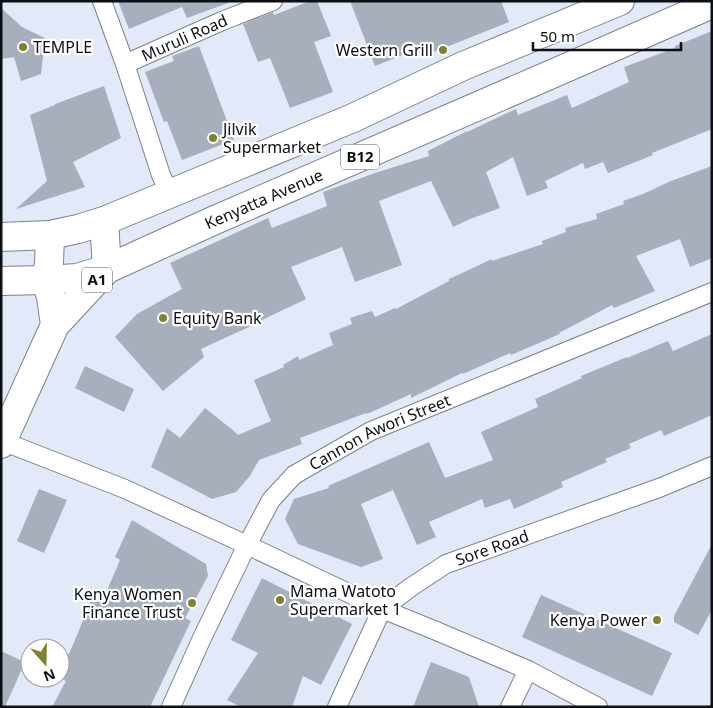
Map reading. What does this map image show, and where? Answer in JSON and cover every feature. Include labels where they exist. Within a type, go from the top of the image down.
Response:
[{"type":"main road","name":"B12","points":[[1,237],[50,235],[104,221],[353,118],[462,66],[620,1]]},
{"type":"main road","name":"Kenyatta Avenue","points":[[1,281],[77,278],[107,269],[367,153],[712,4]]},
{"type":"main road","points":[[537,36],[552,74]]},
{"type":"main road","points":[[353,118],[367,153]]},
{"type":"main road","name":"A1","points":[[54,325],[107,269],[104,221]]},
{"type":"main road","points":[[2,443],[54,325],[51,297],[46,280],[50,235]]},
{"type":"street","points":[[102,1],[170,194]]},
{"type":"street","name":"Muruli Road","points":[[125,64],[222,21],[273,1]]},
{"type":"street","name":"Cannon Awori Street","points":[[171,707],[202,638],[270,500],[294,475],[371,431],[712,292]]},
{"type":"street","points":[[2,443],[125,489],[382,609],[528,670],[598,707]]},
{"type":"street","name":"Sore Road","points":[[337,707],[382,609],[446,564],[659,488],[712,466]]},
{"type":"street","points":[[510,707],[528,670]]},
{"type":"building","points":[[118,1],[227,1],[228,3],[187,18],[182,7],[129,29]]},
{"type":"building","points":[[310,1],[317,1],[331,36],[314,42],[333,92],[290,108],[270,58],[258,62],[243,24],[273,12],[274,15]]},
{"type":"building","points":[[350,1],[501,1],[509,22],[434,52],[431,44],[375,66]]},
{"type":"building","name":"TEMPLE","points":[[1,8],[22,27],[45,38],[41,74],[21,81],[14,57],[1,59]]},
{"type":"building","points":[[712,31],[712,129],[608,173],[603,162],[585,169],[583,163],[545,181],[548,188],[527,196],[513,157],[486,172],[500,208],[453,227],[431,181],[379,201],[402,265],[355,282],[342,247],[291,267],[306,299],[201,349],[204,357],[163,391],[115,337],[137,314],[182,289],[170,263],[268,218],[272,228],[327,206],[323,192],[429,156],[428,151],[516,109],[518,115],[567,95],[572,108],[629,82],[624,67],[675,48],[675,46]]},
{"type":"building","points":[[199,46],[234,140],[182,160],[167,121],[164,122],[145,72],[174,61],[172,56]]},
{"type":"building","points":[[104,86],[121,138],[73,162],[85,187],[16,209],[47,181],[30,115]]},
{"type":"building","points":[[712,166],[712,258],[690,267],[680,239],[636,256],[655,291],[614,308],[612,305],[560,334],[462,373],[411,398],[411,394],[367,414],[300,438],[302,444],[259,460],[250,476],[236,492],[212,499],[151,467],[167,428],[180,438],[205,408],[238,435],[271,421],[254,380],[284,367],[283,365],[298,356],[299,360],[333,345],[329,333],[352,324],[350,318],[372,311],[375,317],[396,309],[449,281],[449,279],[492,259],[492,261],[543,244],[542,241],[566,232],[565,228],[597,219],[596,214],[624,204],[623,201]]},
{"type":"building","points":[[712,334],[712,415],[664,436],[661,430],[629,444],[631,448],[605,459],[607,462],[561,482],[563,487],[514,509],[510,499],[485,508],[482,499],[429,522],[436,537],[417,545],[393,490],[361,504],[383,559],[361,567],[298,544],[285,519],[294,499],[329,488],[328,486],[429,442],[445,478],[493,460],[481,432],[538,407],[535,399],[582,378],[581,376],[668,341],[673,351]]},
{"type":"building","points":[[85,366],[134,389],[124,412],[75,388]]},
{"type":"building","points":[[39,489],[67,500],[44,553],[17,541]]},
{"type":"building","points":[[132,520],[206,564],[208,576],[185,618],[191,621],[150,707],[52,707],[62,688],[70,688],[70,651],[93,595],[103,600],[120,560],[115,557]]},
{"type":"building","points":[[712,544],[712,610],[698,635],[674,622],[674,616]]},
{"type":"building","points":[[262,578],[352,624],[321,685],[303,676],[292,707],[241,707],[227,700],[258,653],[231,640]]},
{"type":"building","points":[[541,595],[672,653],[652,696],[522,637]]},
{"type":"building","points":[[1,651],[20,660],[20,673],[5,707],[1,707]]},
{"type":"building","points":[[431,662],[469,677],[479,707],[413,707]]},
{"type":"place","name":"TEMPLE","points":[[23,47]]},
{"type":"place","name":"Western Grill","points":[[443,50]]},
{"type":"place","name":"Jilvik Supermarket","points":[[213,138]]},
{"type":"place","name":"Equity Bank","points":[[163,318]]},
{"type":"place","name":"Mama Watoto Supermarket 1","points":[[280,600]]},
{"type":"place","name":"Kenya Women Finance Trust","points":[[192,603]]},
{"type":"place","name":"Kenya Power","points":[[657,620]]}]
